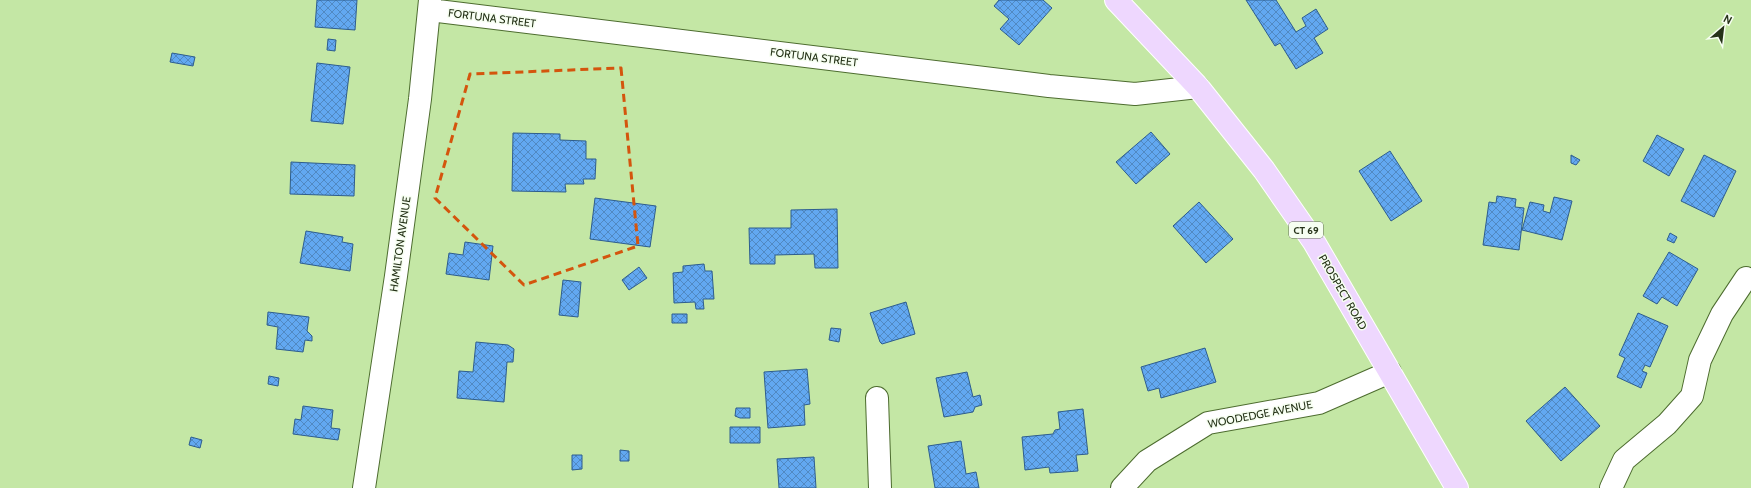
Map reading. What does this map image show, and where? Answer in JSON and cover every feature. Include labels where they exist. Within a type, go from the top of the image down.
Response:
[{"type":"main road","name":"PROSPECT ROAD","points":[[1116,0],[1198,87],[1264,170],[1314,242],[1458,488]]},
{"type":"street","name":"FORTUNA STREET","points":[[430,5],[1049,86],[1135,94],[1198,87]]},
{"type":"street","name":"HAMILTON AVENUE","points":[[364,488],[399,253],[420,99],[430,5]]},
{"type":"street","points":[[1611,488],[1624,460],[1667,424],[1692,396],[1700,360],[1722,314],[1746,278]]},
{"type":"street","name":"WOODEDGE AVENUE","points":[[1122,488],[1147,461],[1208,423],[1319,403],[1390,372]]},
{"type":"street","points":[[877,398],[880,488]]},
{"type":"highlighted area","points":[[621,68],[638,246],[524,285],[435,198],[470,74]]},
{"type":"building","points":[[317,0],[357,0],[355,30],[315,27]]},
{"type":"building","points":[[999,0],[1043,0],[1052,8],[1019,45],[1000,29],[1009,19],[994,6]]},
{"type":"building","points":[[1246,0],[1276,0],[1296,32],[1306,26],[1302,18],[1316,9],[1328,29],[1314,38],[1323,53],[1296,69],[1280,43],[1275,46]]},
{"type":"building","points":[[328,39],[336,40],[335,51],[327,50]]},
{"type":"building","points":[[172,53],[195,57],[193,66],[170,62]]},
{"type":"building","points":[[317,63],[350,67],[343,124],[311,121]]},
{"type":"building","points":[[1151,132],[1170,154],[1136,184],[1116,162]]},
{"type":"building","points":[[513,133],[560,134],[560,140],[586,141],[586,159],[596,159],[595,179],[583,179],[584,184],[565,184],[566,192],[512,191]]},
{"type":"building","points":[[1657,135],[1684,149],[1669,176],[1643,161]]},
{"type":"building","points":[[1390,151],[1422,201],[1391,221],[1359,171]]},
{"type":"building","points":[[1571,155],[1580,160],[1576,165],[1571,163]]},
{"type":"building","points":[[1704,155],[1736,171],[1714,217],[1681,201]]},
{"type":"building","points":[[291,162],[355,165],[354,196],[290,194]]},
{"type":"building","points":[[1497,196],[1516,199],[1515,207],[1524,208],[1519,250],[1483,245],[1489,202],[1496,203]]},
{"type":"building","points":[[1554,197],[1572,201],[1562,240],[1522,230],[1530,202],[1544,205],[1543,211],[1550,213]]},
{"type":"building","points":[[595,198],[656,206],[650,247],[590,239]]},
{"type":"building","points":[[1199,202],[1233,239],[1206,263],[1173,226]]},
{"type":"building","points":[[837,209],[838,268],[815,268],[814,254],[775,255],[775,264],[750,264],[749,228],[791,228],[791,210]]},
{"type":"building","points":[[306,231],[343,237],[342,242],[353,244],[350,271],[300,263]]},
{"type":"building","points":[[1670,233],[1677,237],[1674,243],[1667,240]]},
{"type":"building","points":[[465,242],[493,246],[489,280],[446,274],[449,253],[463,255]]},
{"type":"building","points":[[1669,252],[1698,269],[1677,306],[1662,297],[1657,304],[1643,296]]},
{"type":"building","points":[[704,264],[705,271],[712,271],[714,299],[703,299],[704,309],[696,309],[695,302],[674,303],[673,273],[683,272],[683,266]]},
{"type":"building","points":[[639,267],[647,278],[629,290],[622,280]]},
{"type":"building","points":[[563,280],[581,282],[578,317],[559,315]]},
{"type":"building","points":[[906,302],[915,334],[882,344],[870,313]]},
{"type":"building","points":[[268,312],[309,317],[307,331],[312,336],[312,341],[305,340],[303,352],[276,349],[278,327],[267,325]]},
{"type":"building","points":[[1638,313],[1668,326],[1650,367],[1645,365],[1642,371],[1647,373],[1641,388],[1617,377],[1625,358],[1619,355]]},
{"type":"building","points":[[672,314],[687,314],[687,323],[672,323]]},
{"type":"building","points":[[831,328],[841,329],[839,342],[829,340]]},
{"type":"building","points":[[476,342],[508,345],[514,349],[513,362],[507,362],[504,402],[457,398],[459,371],[473,372]]},
{"type":"building","points":[[1205,348],[1216,382],[1161,398],[1159,388],[1148,391],[1141,367]]},
{"type":"building","points":[[807,369],[810,404],[804,405],[805,425],[768,428],[764,372]]},
{"type":"building","points":[[967,372],[973,397],[980,395],[982,405],[975,407],[973,412],[944,417],[936,378]]},
{"type":"building","points":[[269,376],[279,378],[278,386],[268,384]]},
{"type":"building","points":[[1565,387],[1600,426],[1561,461],[1526,421]]},
{"type":"building","points":[[303,406],[333,410],[331,428],[340,429],[338,440],[293,434],[295,419],[301,420]]},
{"type":"building","points":[[736,408],[750,408],[750,418],[740,418],[735,416]]},
{"type":"building","points":[[1083,409],[1088,454],[1076,455],[1078,471],[1050,473],[1049,467],[1025,470],[1022,437],[1053,434],[1055,430],[1060,429],[1058,412]]},
{"type":"building","points":[[730,427],[760,427],[760,443],[730,443]]},
{"type":"building","points":[[191,437],[202,440],[200,448],[189,445]]},
{"type":"building","points":[[961,441],[966,474],[976,472],[979,488],[935,488],[928,446]]},
{"type":"building","points":[[620,450],[629,451],[629,461],[620,461]]},
{"type":"building","points":[[572,455],[582,455],[582,469],[572,470]]},
{"type":"building","points":[[814,457],[816,488],[779,488],[777,459]]}]
